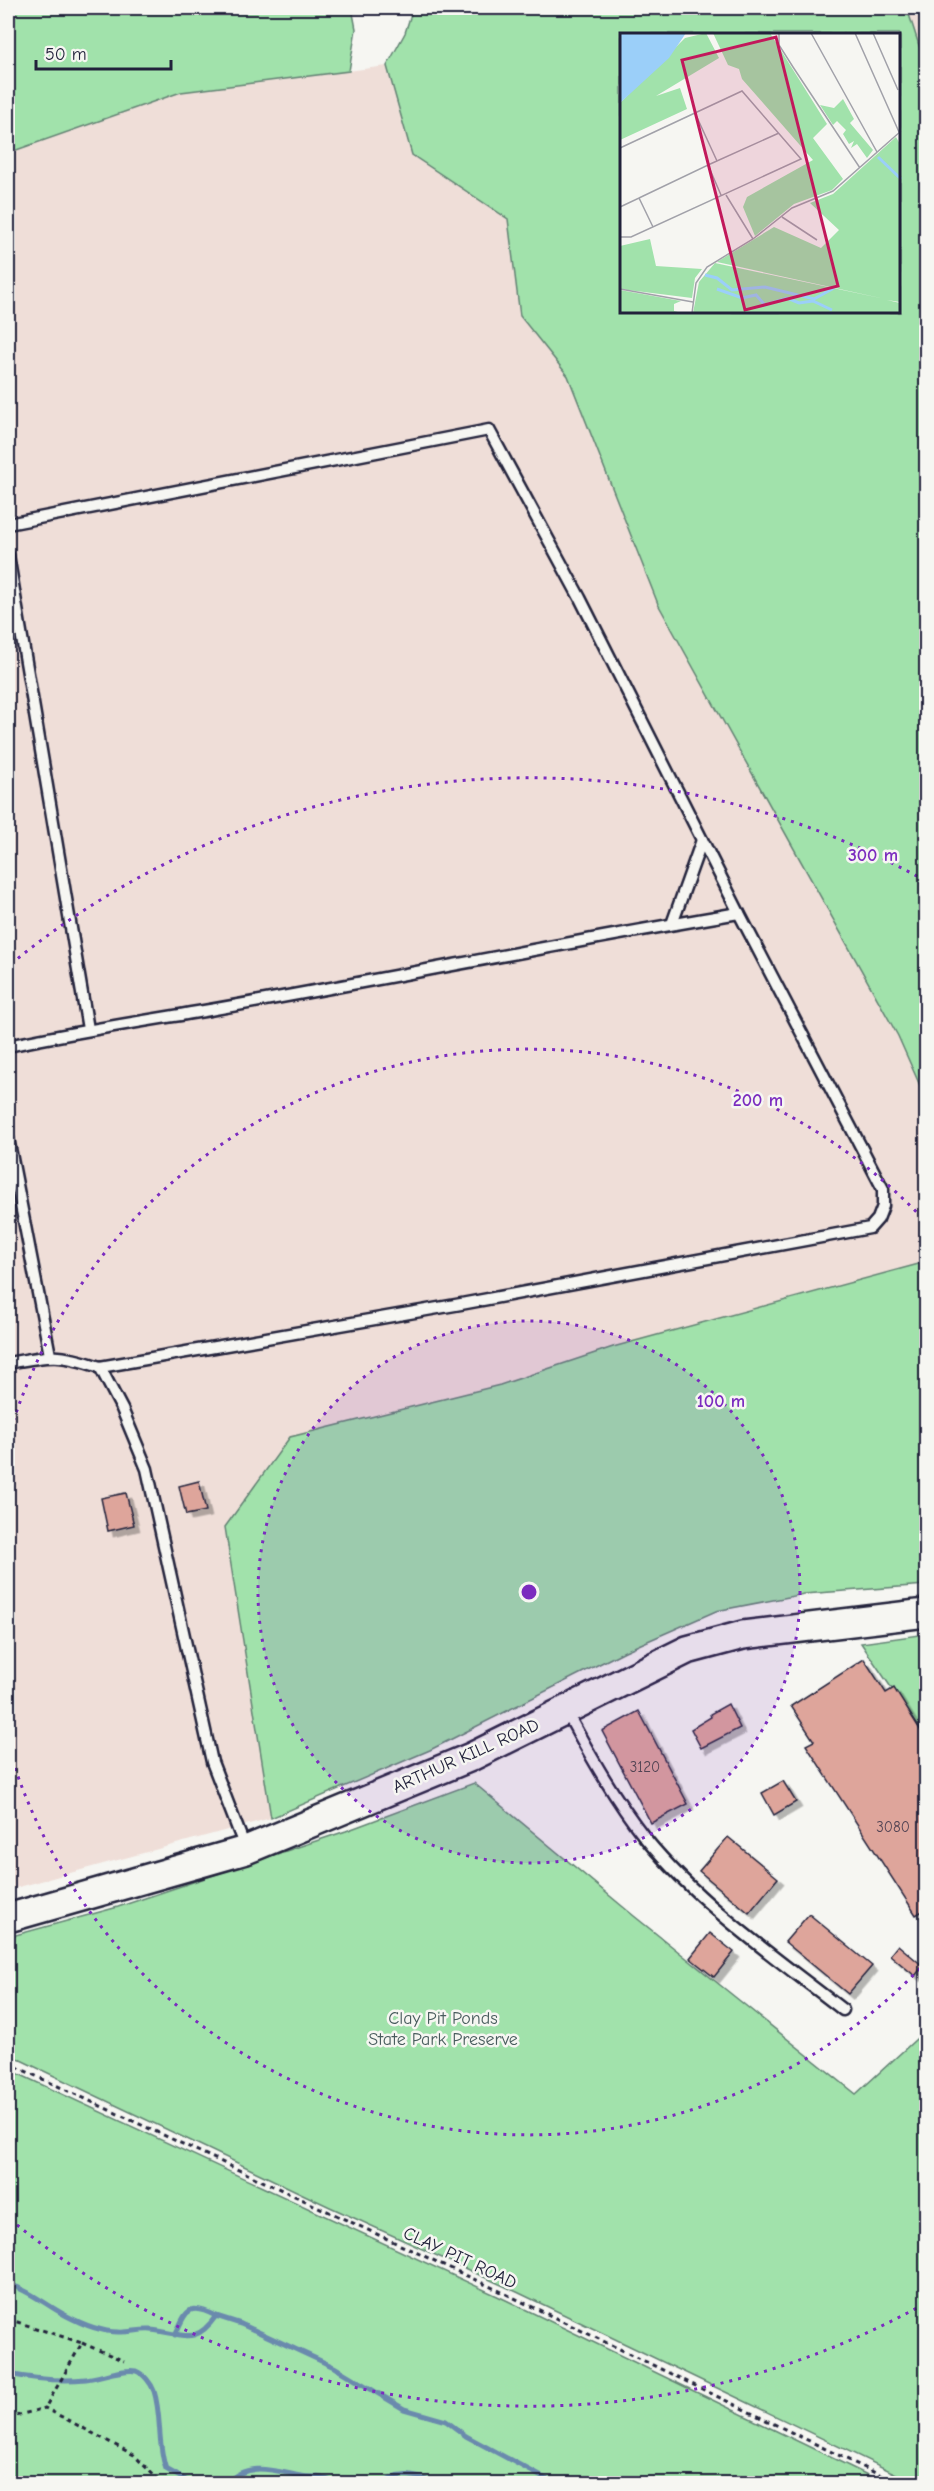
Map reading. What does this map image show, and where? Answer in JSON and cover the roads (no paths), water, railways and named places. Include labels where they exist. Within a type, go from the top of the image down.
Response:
[{"type":"street","name":"ARTHUR KILL ROAD","points":[[8,1918],[246,1850],[471,1757],[687,1650],[732,1638],[927,1613]]},
{"type":"lane","points":[[8,524],[489,430],[580,598],[739,913],[883,1189],[883,1206],[878,1219],[870,1228],[449,1306],[100,1367],[69,1356],[50,1355],[8,1363]]},
{"type":"lane","points":[[8,555],[88,1029]]},
{"type":"lane","points":[[672,924],[702,840]]},
{"type":"lane","points":[[8,1046],[88,1029],[215,1009],[739,913]]},
{"type":"lane","points":[[8,1138],[50,1355]]},
{"type":"lane","points":[[100,1367],[122,1409],[147,1469],[212,1762],[246,1850]]},
{"type":"lane","points":[[566,1710],[615,1796],[646,1839],[689,1886],[732,1923],[843,2010]]},
{"type":"waterway","points":[[8,2284],[71,2318],[112,2332],[151,2330],[187,2336],[194,2335],[208,2326],[216,2316],[241,2324],[334,2367],[404,2409],[446,2421],[466,2436],[555,2484]]},
{"type":"waterway","points":[[175,2335],[186,2314],[194,2309],[216,2316]]},
{"type":"waterway","points":[[8,2374],[37,2379],[66,2380],[91,2378],[131,2370],[139,2372],[147,2379],[154,2391],[161,2450],[166,2469],[193,2484]]},
{"type":"waterway","points":[[226,2484],[243,2472],[262,2469],[322,2478],[329,2480],[329,2484]]},
{"type":"waterway","points":[[383,2484],[399,2476],[416,2477],[427,2480],[430,2484]]},
{"type":"park label","name":"Clay Pit Ponds State Park Preserve","points":[[443,2028]]}]
